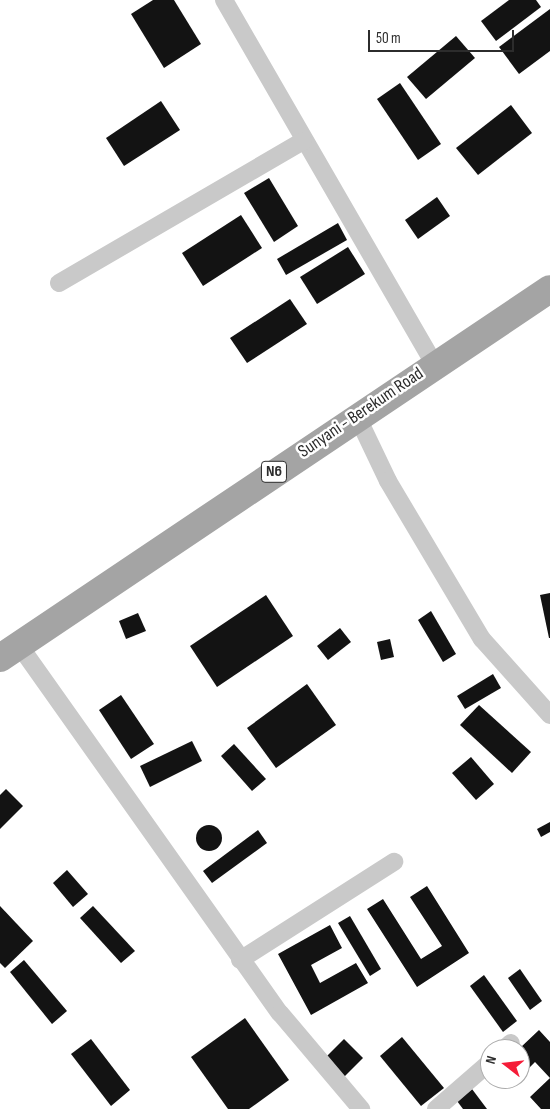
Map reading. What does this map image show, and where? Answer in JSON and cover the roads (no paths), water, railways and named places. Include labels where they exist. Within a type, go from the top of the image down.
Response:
[{"type":"main road","name":"Sunyani - Berekum Road","points":[[10,652],[434,363],[550,289]]},
{"type":"street","points":[[224,0],[303,141],[434,363]]},
{"type":"street","points":[[59,282],[303,141]]},
{"type":"street","points":[[357,416],[388,481],[482,639],[550,715]]},
{"type":"street","points":[[10,652],[240,960],[361,1109]]},
{"type":"street","points":[[240,960],[394,862]]},
{"type":"street","points":[[436,1109],[480,1071]]}]
